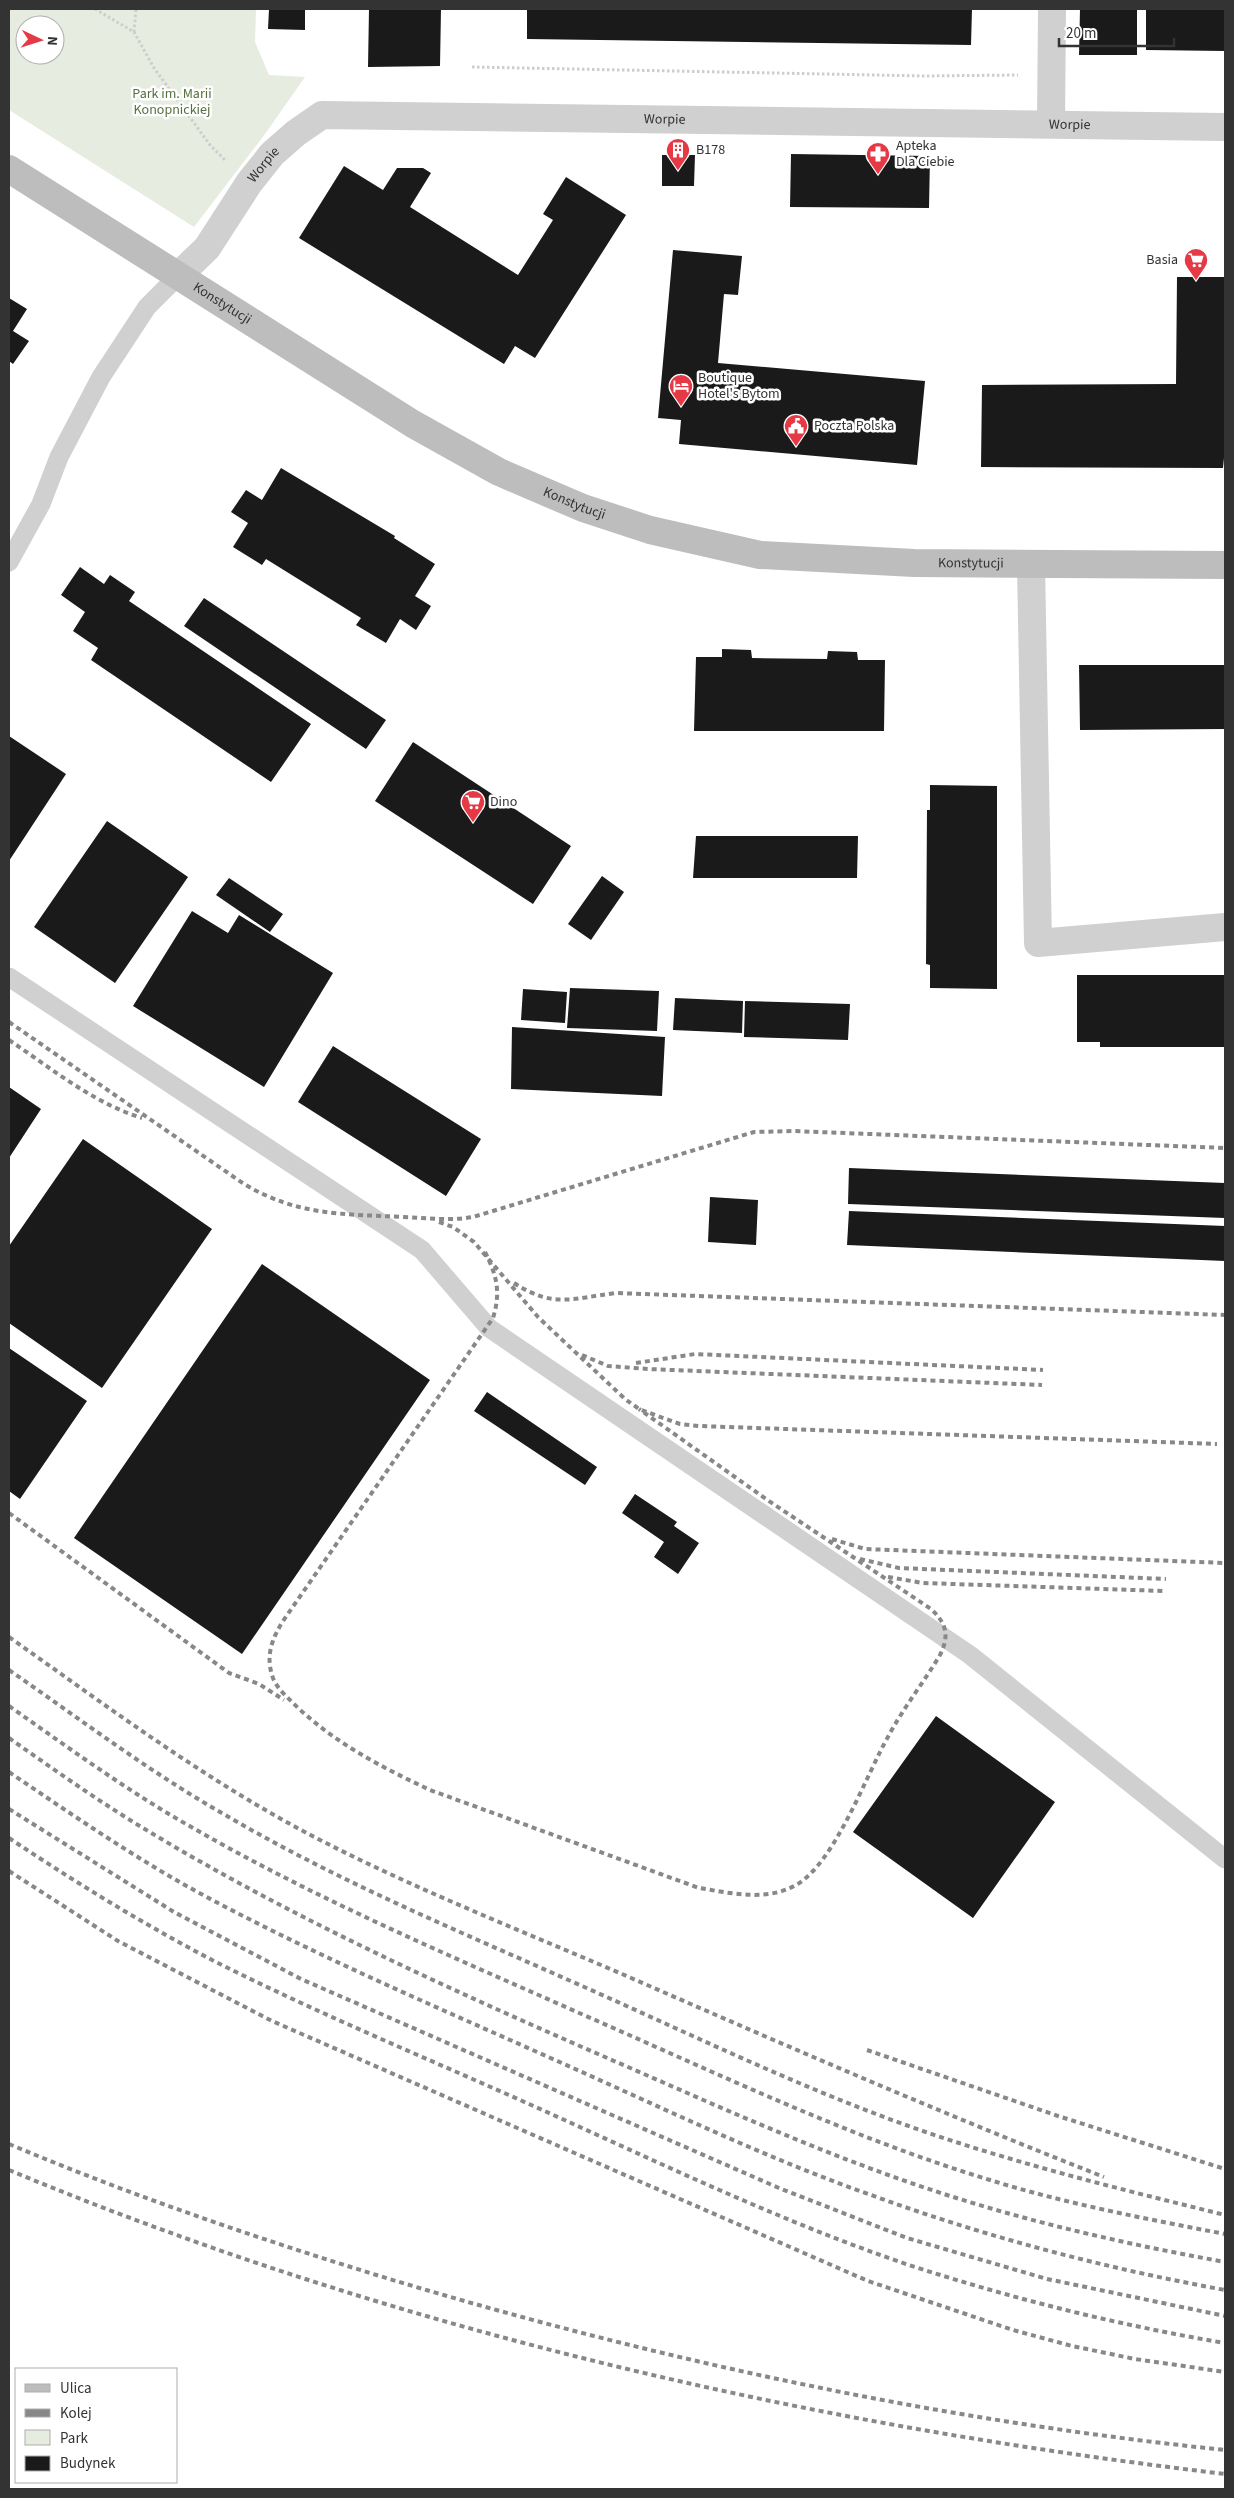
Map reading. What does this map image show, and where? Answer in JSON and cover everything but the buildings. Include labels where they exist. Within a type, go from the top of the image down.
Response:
[{"type":"street","points":[[1051,123],[1052,9]]},
{"type":"street","name":"Worpie","points":[[178,276],[207,248],[249,183],[272,154],[296,133],[322,115],[1051,123],[1225,127]]},
{"type":"street","name":"Konstytucji","points":[[9,169],[413,424],[500,472],[583,508],[650,530],[760,555],[914,563],[1225,565]]},
{"type":"street","points":[[1031,565],[1038,943],[1225,927]]},
{"type":"lane","points":[[9,562],[41,504],[59,457],[101,377],[147,307],[178,276]]},
{"type":"lane","points":[[9,976],[422,1250],[490,1328],[970,1655],[1225,1859]]},
{"type":"path","points":[[95,9],[134,32],[154,68],[210,145],[249,183]]},
{"type":"path","points":[[134,32],[136,9]]},
{"type":"path","points":[[472,67],[924,76],[1022,76]]},
{"type":"green space","name":"Park im. Marii Konopnickiej","points":[[9,9],[256,9],[255,42],[269,75],[305,77],[265,134],[194,227],[9,110]]},
{"type":"railway","points":[[9,1022],[244,1184],[283,1202],[302,1208],[341,1214],[438,1219],[473,1217],[754,1132],[793,1131],[1225,1148]]},
{"type":"railway","points":[[9,1040],[89,1094],[142,1118]]},
{"type":"railway","points":[[439,1222],[453,1227],[474,1242],[538,1317],[625,1399],[639,1409],[680,1424],[1217,1444]]},
{"type":"railway","points":[[485,1252],[497,1284],[497,1300],[493,1318],[283,1621],[271,1648],[270,1662],[273,1678],[284,1694],[323,1729],[357,1752],[430,1790],[699,1888],[748,1895],[761,1895],[785,1890],[796,1885],[810,1874],[824,1858],[848,1817],[895,1725],[940,1655],[945,1641],[945,1630],[940,1619],[931,1609],[766,1499],[639,1409]]},
{"type":"railway","points":[[514,1283],[541,1296],[564,1300],[616,1293],[1225,1315]]},
{"type":"railway","points":[[636,1363],[695,1354],[1043,1370]]},
{"type":"railway","points":[[582,1355],[608,1366],[648,1369],[1042,1385]]},
{"type":"railway","points":[[9,1513],[229,1673],[259,1684],[284,1700]]},
{"type":"railway","points":[[832,1539],[865,1549],[1225,1563]]},
{"type":"railway","points":[[860,1559],[899,1568],[1166,1579]]},
{"type":"railway","points":[[888,1577],[923,1583],[1164,1591]]},
{"type":"railway","points":[[9,1637],[202,1771],[282,1820],[360,1860],[862,2078],[1104,2177]]},
{"type":"railway","points":[[9,1670],[143,1764],[227,1816],[311,1862],[441,1924],[764,2068],[860,2108],[959,2143],[1025,2163],[1225,2215]]},
{"type":"railway","points":[[9,1706],[146,1800],[241,1855],[289,1880],[437,1950],[786,2104],[887,2145],[1019,2189],[1137,2217],[1225,2234]]},
{"type":"railway","points":[[9,1738],[80,1788],[135,1823],[207,1865],[316,1924],[428,1978],[715,2105],[874,2170],[952,2197],[1068,2229],[1146,2247],[1225,2262]]},
{"type":"railway","points":[[9,1772],[138,1857],[260,1925],[389,1986],[754,2149],[871,2195],[1002,2238],[1135,2272],[1225,2290]]},
{"type":"railway","points":[[9,1809],[174,1912],[301,1979],[779,2188],[907,2238],[1047,2279],[1225,2316]]},
{"type":"railway","points":[[9,1838],[135,1917],[214,1961],[253,1980],[331,2017],[812,2229],[909,2265],[1026,2300],[1145,2328],[1225,2343]]},
{"type":"railway","points":[[9,1871],[118,1941],[272,2021],[868,2281],[1013,2330],[1072,2346],[1135,2359],[1225,2372]]},
{"type":"railway","points":[[867,2050],[1058,2116],[1225,2169]]},
{"type":"railway","points":[[9,2144],[152,2200],[298,2250],[396,2281],[600,2337],[806,2385],[910,2405],[1015,2423],[1225,2450]]},
{"type":"railway","points":[[9,2170],[155,2227],[304,2279],[454,2324],[606,2364],[760,2399],[914,2428],[1069,2453],[1225,2474]]},
{"type":"place","name":"B178","points":[[678,171]]},
{"type":"place","name":"Apteka Dla Ciebie","points":[[878,175]]},
{"type":"place","name":"Basia","points":[[1196,281]]},
{"type":"place","name":"Boutique Hotel's Bytom","points":[[681,407]]},
{"type":"place","name":"Poczta Polska","points":[[796,447]]},
{"type":"place","name":"Dino","points":[[473,823]]}]
